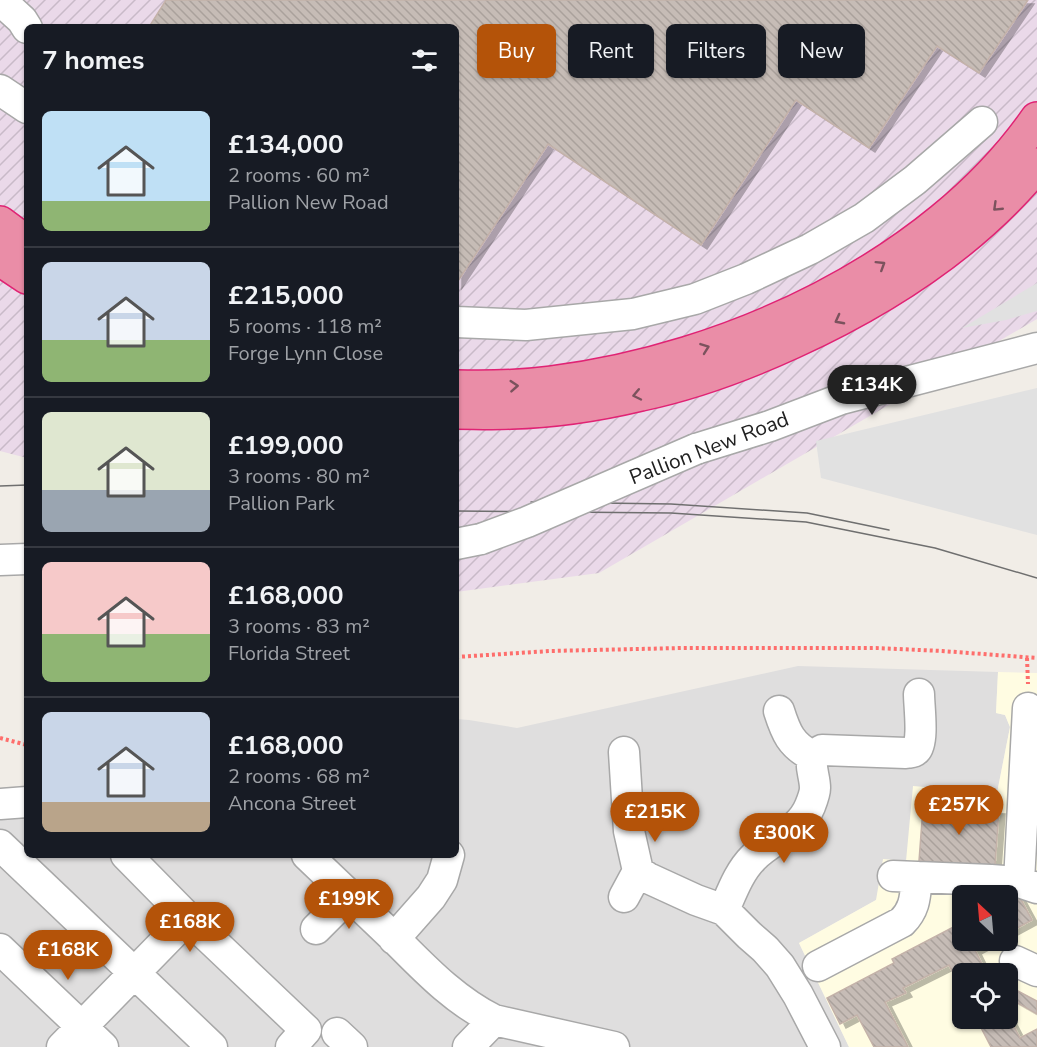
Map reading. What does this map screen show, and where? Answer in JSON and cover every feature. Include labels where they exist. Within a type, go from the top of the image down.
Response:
[{"type":"highway","points":[[459,387],[486,388],[551,384],[624,371],[696,352],[753,330],[822,299],[882,264],[939,224],[984,183],[1022,141],[1037,119]]},
{"type":"highway","points":[[459,412],[511,412],[576,406],[642,394],[708,375],[766,353],[832,324],[882,296],[931,263],[980,224],[1037,165]]},
{"type":"highway","points":[[0,223],[24,241]]},
{"type":"highway","points":[[0,259],[24,275]]},
{"type":"street","points":[[0,0],[30,16]]},
{"type":"street","points":[[459,322],[526,325],[633,314],[695,299],[746,279],[810,249],[864,218],[915,180],[982,122]]},
{"type":"street","name":"Pallion New Road","points":[[468,542],[527,522],[696,449],[770,426],[842,399],[1037,348]]},
{"type":"street","points":[[0,560],[24,559]]},
{"type":"street","points":[[724,910],[737,881],[754,856],[796,827],[806,815],[815,789],[811,763],[813,756],[822,750],[914,752],[918,747],[920,735],[919,694]]},
{"type":"street","points":[[818,966],[902,922],[909,915],[913,908],[905,876],[992,880],[1028,885],[1023,708]]},
{"type":"street","points":[[779,711],[794,743],[800,750],[813,756]]},
{"type":"street","points":[[624,752],[629,831],[638,871],[624,897]]},
{"type":"street","points":[[0,804],[24,802]]},
{"type":"street","points":[[0,845],[212,1047]]},
{"type":"street","points":[[129,858],[188,918],[306,1030],[291,1047]]},
{"type":"street","points":[[310,858],[424,969],[476,1011],[494,1020],[614,1047]]},
{"type":"street","points":[[394,939],[431,897],[442,880],[449,858]]},
{"type":"street","points":[[638,871],[696,900],[724,910],[780,966],[825,1047]]},
{"type":"street","points":[[316,929],[349,896]]},
{"type":"street","points":[[0,950],[82,1040],[135,974],[188,918]]},
{"type":"street","points":[[468,1047],[494,1020]]},
{"type":"path","points":[[459,657],[550,651],[682,648],[876,648],[1037,658]]},
{"type":"path","points":[[0,738],[24,744]]},
{"type":"shaded area","points":[[0,0],[1037,0],[1037,319],[599,573],[459,592],[459,24],[24,24],[24,457],[0,451]]},
{"type":"shaded area","points":[[1037,283],[1037,311],[1006,320],[962,328]]},
{"type":"shaded area","points":[[1037,388],[1037,535],[821,478],[816,441]]},
{"type":"shaded area","points":[[798,666],[998,672],[996,713],[1005,715],[1010,727],[997,793],[906,862],[876,900],[799,943],[849,1047],[0,1047],[0,788],[24,786],[24,858],[459,858],[459,719],[517,728]]},
{"type":"shaded area","points":[[998,672],[1037,673],[1037,1047],[849,1047],[799,943],[876,900],[883,859],[906,861],[913,786],[997,793],[1010,727],[1005,715],[996,713]]},
{"type":"building","points":[[166,0],[1028,0],[979,73],[937,46],[869,148],[796,100],[701,245],[548,144],[459,279],[459,24],[151,24]]},
{"type":"building","points":[[923,807],[999,810],[995,865],[919,861]]},
{"type":"building","points":[[1018,894],[1032,920],[1018,928]]},
{"type":"building","points":[[952,928],[952,951],[976,951],[982,963],[952,963],[952,971],[949,965],[903,988],[906,993],[885,1002],[908,1047],[874,1047],[857,1015],[840,1024],[827,998],[894,963],[892,959]]},
{"type":"building","points":[[1018,991],[1037,1001],[1037,1014],[1018,1003]]},
{"type":"building","points":[[982,1029],[1015,1029],[1020,1038],[1037,1029],[1037,1047],[991,1047]]},
{"type":"tram line","points":[[0,486],[24,485]]},
{"type":"tram line","points":[[531,502],[671,504],[807,513],[889,530]]},
{"type":"tram line","points":[[459,511],[671,513],[806,522],[935,548],[1037,578]]}]
